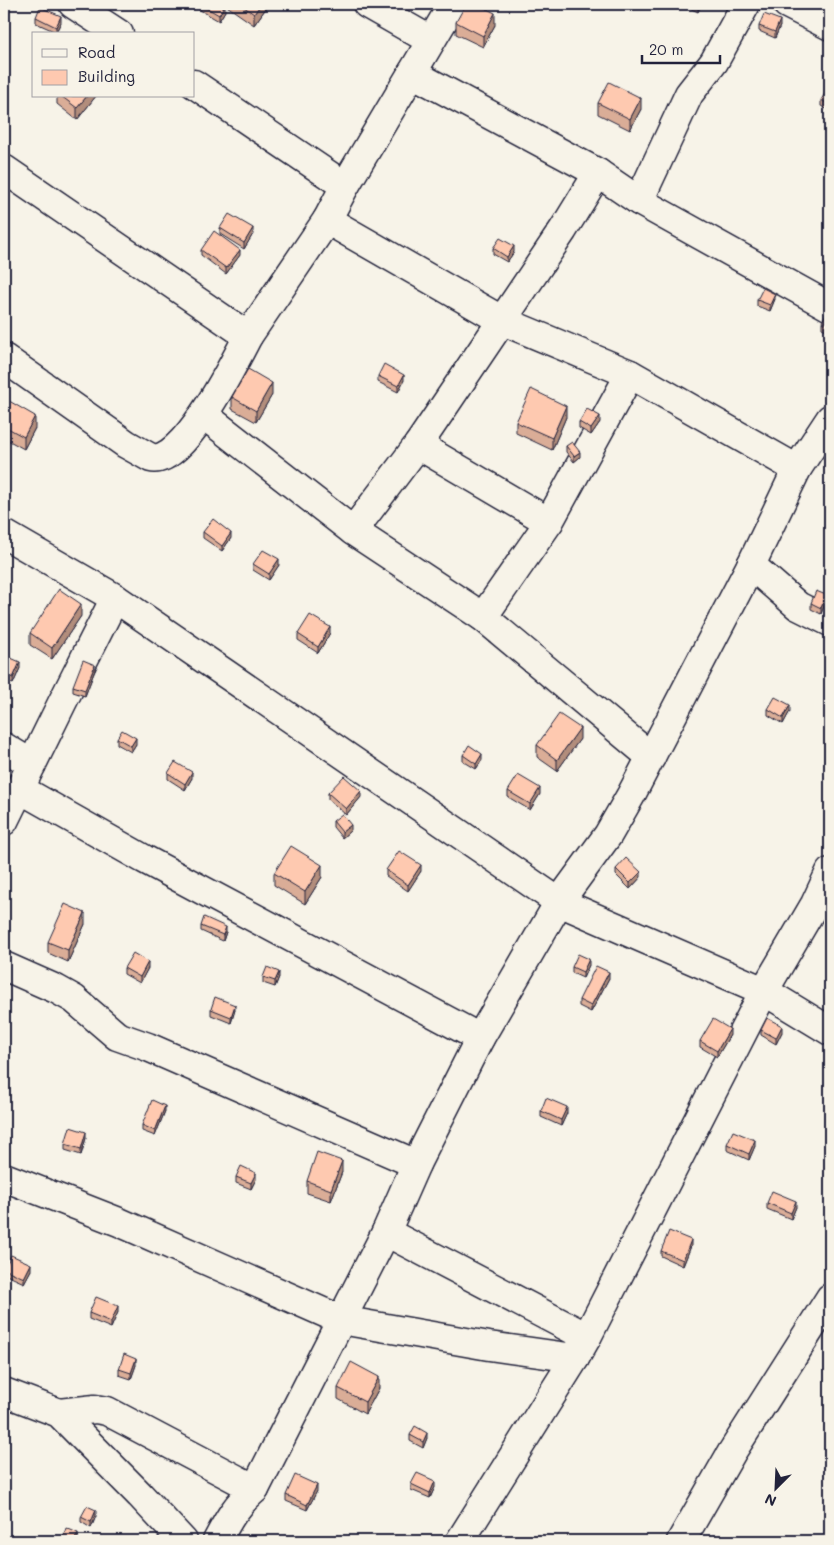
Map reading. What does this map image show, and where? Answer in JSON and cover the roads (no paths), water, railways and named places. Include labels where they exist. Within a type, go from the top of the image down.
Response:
[{"type":"street","points":[[73,4],[116,32]]},
{"type":"street","points":[[367,4],[430,40]]},
{"type":"street","points":[[4,358],[126,444],[152,458],[164,457],[181,443],[204,415],[248,336],[327,220],[430,40],[453,4]]},
{"type":"street","points":[[639,201],[689,94],[714,62],[746,4]]},
{"type":"street","points":[[788,4],[830,26]]},
{"type":"street","points":[[412,73],[598,174],[639,201],[830,307]]},
{"type":"street","points":[[195,85],[345,186]]},
{"type":"street","points":[[4,169],[248,336]]},
{"type":"street","points":[[352,531],[418,445],[503,321],[598,174]]},
{"type":"street","points":[[327,220],[503,321],[630,374],[798,469]]},
{"type":"street","points":[[483,617],[549,522],[630,374]]},
{"type":"street","points":[[204,415],[352,531],[483,617],[651,757]]},
{"type":"street","points":[[217,1541],[231,1514],[245,1497],[255,1489],[386,1232],[416,1164],[480,1038],[559,902],[608,835],[751,565],[798,469],[830,419]]},
{"type":"street","points":[[418,445],[549,522]]},
{"type":"street","points":[[4,534],[115,598],[559,902],[764,991],[830,1031]]},
{"type":"street","points":[[751,565],[798,606],[830,622]]},
{"type":"street","points":[[4,821],[115,598]]},
{"type":"street","points":[[4,747],[32,764]]},
{"type":"street","points":[[20,789],[144,859],[480,1038]]},
{"type":"street","points":[[460,1541],[581,1348],[764,991],[815,904],[830,872]]},
{"type":"street","points":[[4,966],[74,999],[117,1036],[148,1046],[416,1164]]},
{"type":"street","points":[[4,1176],[119,1222],[342,1320],[489,1346],[581,1348]]},
{"type":"street","points":[[386,1232],[581,1348]]},
{"type":"street","points":[[681,1541],[732,1452],[830,1298]]},
{"type":"street","points":[[4,1392],[59,1413],[183,1541]]},
{"type":"street","points":[[59,1413],[96,1409],[107,1411],[255,1489]]}]
